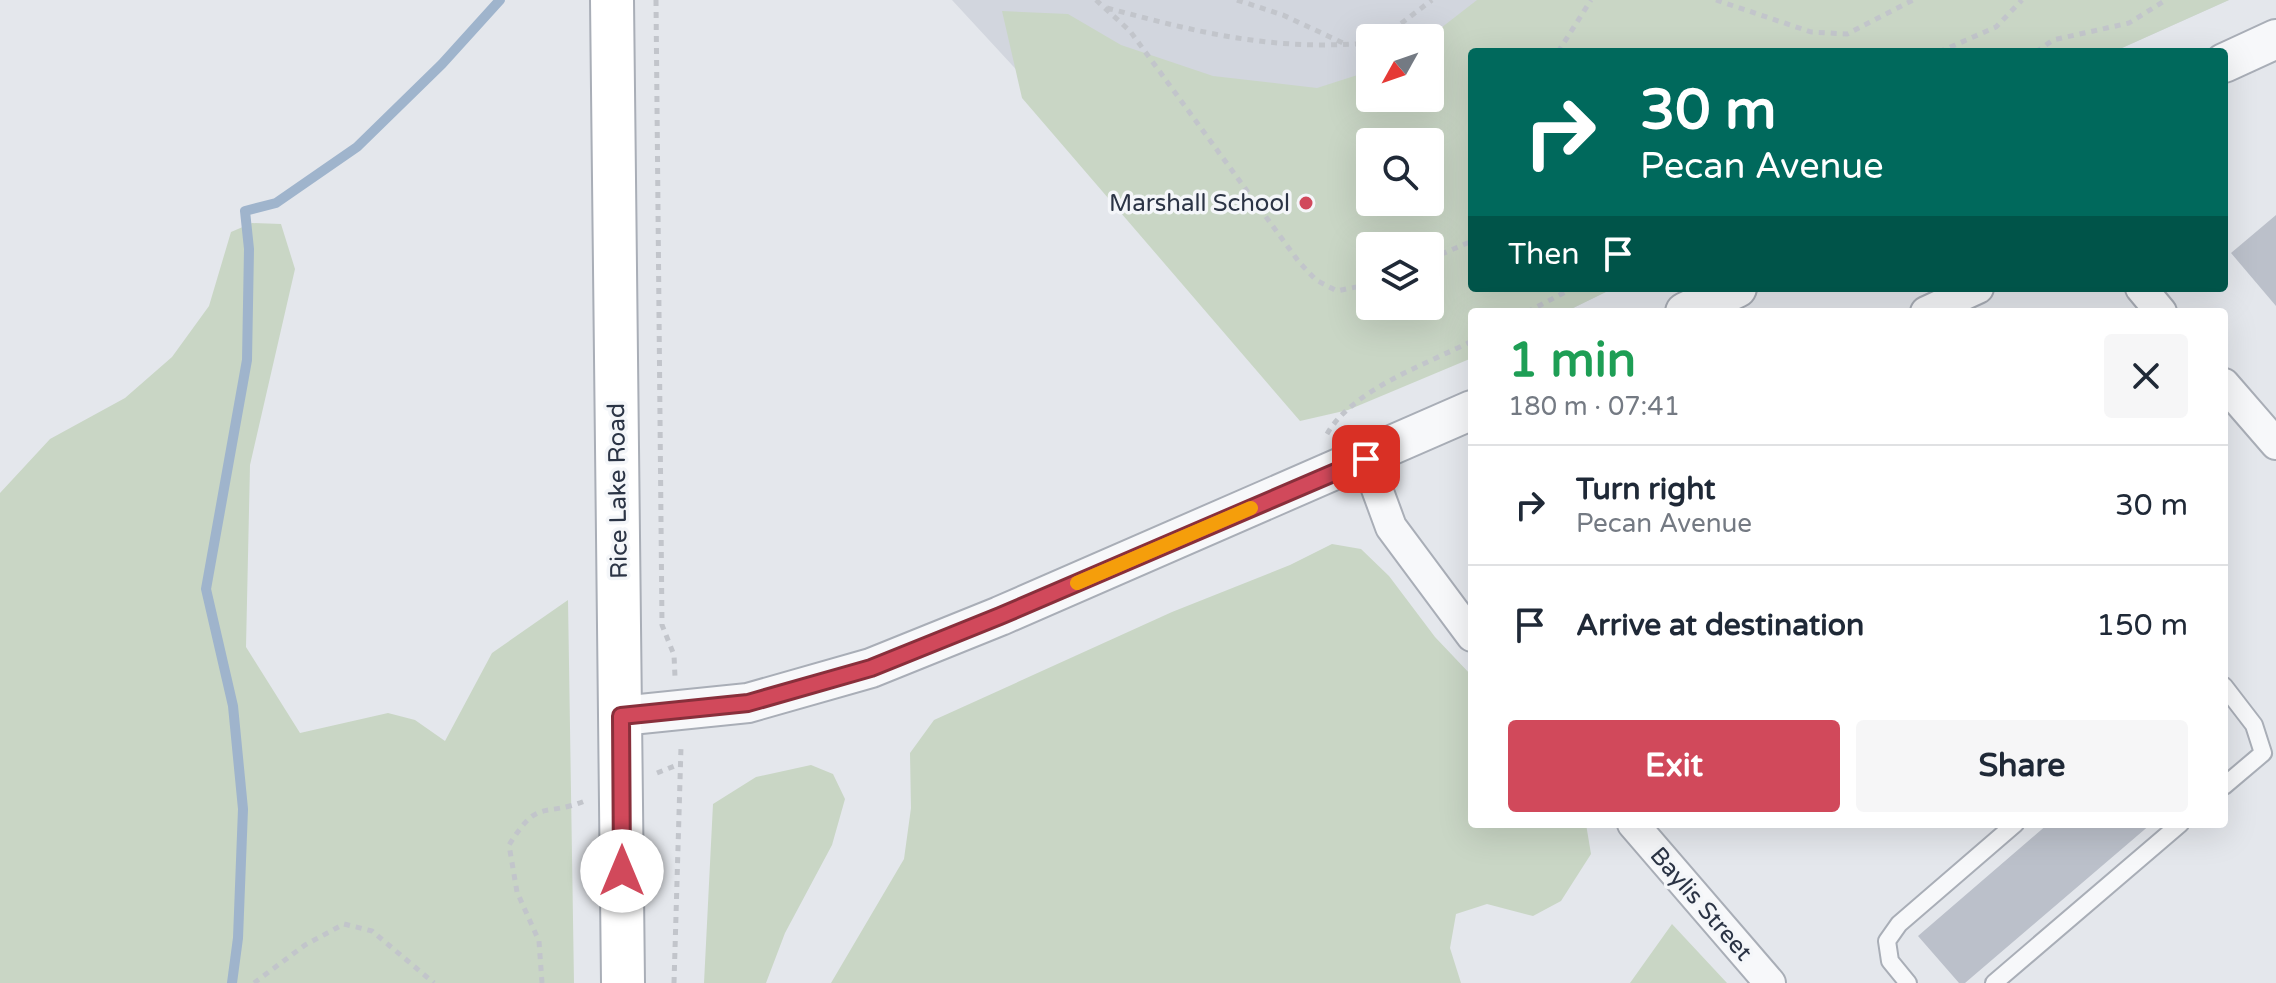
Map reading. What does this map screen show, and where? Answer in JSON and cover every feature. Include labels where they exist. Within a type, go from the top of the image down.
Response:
[{"type":"main road","name":"Rice Lake Road","points":[[612,0],[623,983]]},
{"type":"street","points":[[2228,61],[2276,39]]},
{"type":"street","points":[[1694,308],[1728,292]]},
{"type":"street","points":[[1935,308],[1969,292]]},
{"type":"street","points":[[2144,292],[2158,308]]},
{"type":"street","points":[[2228,389],[2276,444]]},
{"type":"street","points":[[621,716],[748,703],[871,668],[1327,476],[1468,412]]},
{"type":"street","points":[[1366,459],[1391,527],[1468,631]]},
{"type":"street","name":"Baylis Street","points":[[1636,828],[1770,983]]},
{"type":"lane","points":[[2228,691],[2254,725],[2263,753],[2228,783]]},
{"type":"lane","points":[[1908,983],[1890,961],[1887,941],[1899,924],[2010,828]]},
{"type":"lane","points":[[1994,983],[2175,828]]},
{"type":"path","points":[[656,0],[662,625],[674,655]]},
{"type":"path","points":[[1096,0],[1130,31],[1299,262],[1316,280],[1337,291],[1356,287]]},
{"type":"path","points":[[1237,0],[1283,15],[1347,45]]},
{"type":"path","points":[[1400,24],[1432,0]]},
{"type":"path","points":[[1561,48],[1591,0]]},
{"type":"path","points":[[1716,0],[1811,32],[1847,34],[1913,0]]},
{"type":"path","points":[[1948,48],[1996,27],[2022,0]]},
{"type":"path","points":[[2042,48],[2053,40],[2129,23],[2166,0]]},
{"type":"path","points":[[1106,8],[1243,41],[1302,47],[1356,44]]},
{"type":"path","points":[[1444,253],[1468,243]]},
{"type":"path","points":[[1535,308],[1565,292]]},
{"type":"path","points":[[1327,476],[1321,444],[1333,423],[1360,398],[1468,343]]},
{"type":"path","points":[[674,983],[682,763]]},
{"type":"path","points":[[542,983],[539,941],[517,892],[509,845],[522,825],[541,809],[578,804]]},
{"type":"path","points":[[254,983],[305,945],[344,924],[372,931],[434,983]]},
{"type":"shaded area","name":"Marshall School","points":[[952,0],[2229,0],[2122,48],[1468,48],[1468,292],[1606,292],[1573,308],[1468,308],[1468,356],[1390,320],[1444,320],[1444,232],[1356,232],[1356,304],[1140,204]]},
{"type":"green space","name":"Marshall School","points":[[1477,0],[2229,0],[2122,48],[1468,48],[1468,292],[1606,292],[1573,308],[1468,308],[1468,360],[1348,410],[1300,421],[1022,98],[1002,11],[1068,14],[1121,45],[1213,76],[1317,88],[1356,75],[1356,112],[1444,112],[1444,26]]},
{"type":"green space","points":[[252,223],[281,224],[295,269],[250,465],[246,647],[300,733],[388,713],[415,720],[445,741],[492,653],[568,600],[574,983],[0,983],[0,493],[50,439],[125,398],[172,357],[209,306],[231,232]]},
{"type":"green space","points":[[1332,544],[1361,549],[1389,576],[1435,637],[1468,672],[1468,828],[1587,828],[1591,854],[1561,901],[1533,916],[1487,904],[1456,914],[1450,948],[1461,983],[831,983],[904,859],[911,808],[910,753],[934,720],[1172,612],[1290,565]]},
{"type":"green space","points":[[811,765],[833,774],[845,799],[832,845],[785,933],[766,983],[704,983],[713,804],[756,777]]},
{"type":"green space","points":[[1672,924],[1727,983],[1630,983]]},
{"type":"building","points":[[2276,215],[2276,306],[2231,253]]},
{"type":"building","points":[[2043,828],[2146,828],[1965,983],[1959,983],[1918,936]]},
{"type":"waterway","points":[[232,983],[238,938],[243,809],[233,706],[206,589],[247,360],[249,249],[245,211],[276,203],[357,147],[442,64],[500,0]]},
{"type":"slow traffic","points":[[1077,583],[1251,508]]},
{"type":"place","name":"Marshall School","points":[[1306,203]]},
{"type":"route","points":[[622,871],[621,716],[748,703],[871,668],[1366,459]]}]
